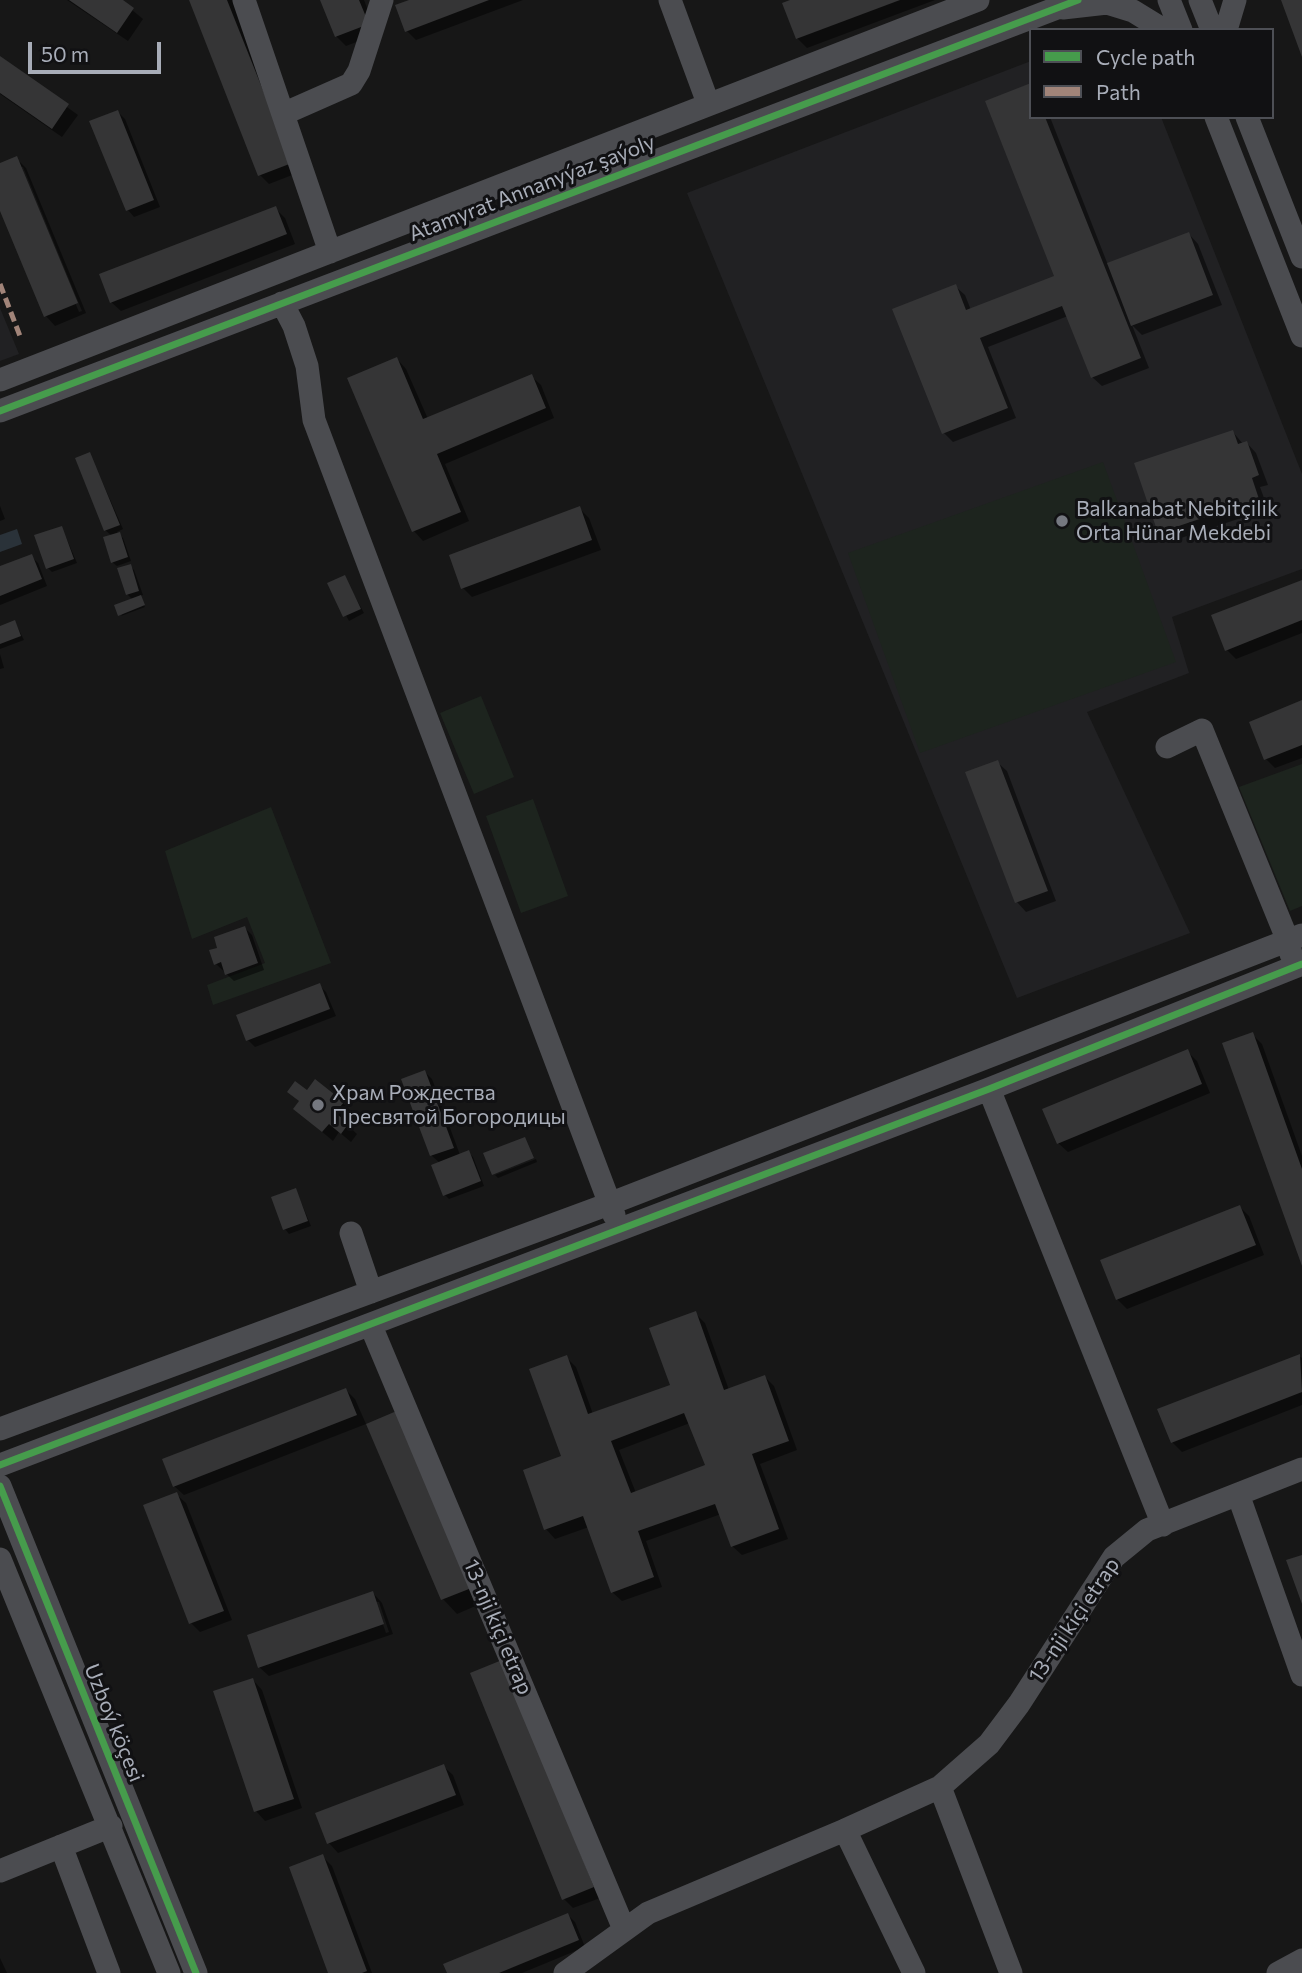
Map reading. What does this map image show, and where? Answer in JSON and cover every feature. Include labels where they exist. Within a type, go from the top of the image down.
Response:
[{"type":"street","points":[[244,0],[330,252]]},
{"type":"street","points":[[283,114],[351,84],[359,71],[382,0]]},
{"type":"street","points":[[670,0],[708,103]]},
{"type":"street","name":"Atamyrat Annanyýaz şaýoly","points":[[0,380],[978,0]]},
{"type":"street","name":"Atamyrat Annanyýaz şaýoly","points":[[0,411],[1078,0]]},
{"type":"street","points":[[1169,0],[1180,28]]},
{"type":"street","points":[[1200,0],[1211,28]]},
{"type":"street","points":[[1227,28],[1235,0]]},
{"type":"street","points":[[1053,9],[1107,3],[1133,11],[1161,28]]},
{"type":"street","points":[[1217,119],[1302,336]]},
{"type":"street","points":[[1248,119],[1302,257]]},
{"type":"street","points":[[282,303],[295,326],[307,366],[314,420],[609,1204],[621,1229]]},
{"type":"street","points":[[0,1465],[989,1089],[1298,966],[1295,938],[1202,730],[1167,747]]},
{"type":"street","points":[[0,1429],[609,1204],[1295,938]]},
{"type":"street","points":[[989,1089],[1163,1525]]},
{"type":"street","points":[[351,1233],[372,1293]]},
{"type":"street","name":"13-nji kiçi etrap","points":[[371,1326],[624,1929]]},
{"type":"street","name":"13-nji kiçi etrap","points":[[565,1973],[648,1913],[940,1787],[970,1763],[997,1734],[1114,1557],[1147,1530],[1302,1469]]},
{"type":"street","name":"Uzboý köçesi","points":[[0,1486],[196,1973]]},
{"type":"street","points":[[1238,1494],[1302,1675]]},
{"type":"street","name":"Uzboý köçesi","points":[[0,1559],[169,1973]]},
{"type":"street","points":[[940,1787],[1011,1973]]},
{"type":"street","points":[[0,1871],[111,1826]]},
{"type":"street","points":[[845,1830],[914,1973]]},
{"type":"street","points":[[61,1846],[109,1973]]},
{"type":"street","points":[[1278,1973],[1302,1960]]},
{"type":"shaded area","name":"Balkanabat Nebitçilik Orta Hünar Mekdebi","points":[[1029,62],[1029,119],[1162,119],[1302,474],[1302,569],[1172,617],[1189,673],[1087,712],[1190,933],[1017,998],[687,193]]},
{"type":"shaded area","points":[[0,308],[19,354],[0,361]]},
{"type":"shaded area","points":[[1103,462],[1176,662],[920,753],[848,553]]},
{"type":"shaded area","points":[[17,529],[22,544],[0,552],[0,535]]},
{"type":"shaded area","points":[[481,696],[514,777],[474,794],[440,713]]},
{"type":"shaded area","points":[[1302,764],[1302,906],[1290,911],[1239,787]]},
{"type":"shaded area","points":[[533,799],[568,896],[521,913],[486,816]]},
{"type":"shaded area","points":[[271,807],[331,963],[213,1005],[207,985],[265,963],[247,917],[192,939],[165,851]]},
{"type":"building","points":[[69,0],[123,0],[134,8],[117,33]]},
{"type":"building","points":[[189,0],[227,0],[292,163],[258,176]]},
{"type":"building","points":[[320,0],[359,0],[369,24],[335,37]]},
{"type":"building","points":[[409,0],[489,0],[405,32],[395,5]]},
{"type":"building","points":[[790,0],[900,0],[796,39],[782,3]]},
{"type":"building","points":[[1281,0],[1302,0],[1302,57]]},
{"type":"building","points":[[0,56],[69,104],[52,129],[0,93]]},
{"type":"building","points":[[1029,84],[1029,119],[1046,119],[1141,358],[1091,378],[1062,306],[980,338],[1008,408],[942,434],[892,309],[956,284],[966,310],[1054,276],[985,101]]},
{"type":"building","points":[[118,110],[154,200],[126,211],[89,121]]},
{"type":"building","points":[[17,156],[78,303],[44,317],[0,211],[0,163]]},
{"type":"building","points":[[276,206],[287,234],[110,303],[99,274]]},
{"type":"building","points":[[1189,232],[1213,295],[1131,326],[1107,263]]},
{"type":"building","points":[[397,357],[423,419],[532,374],[546,408],[437,454],[461,512],[412,532],[347,378]]},
{"type":"building","points":[[1233,430],[1238,444],[1247,441],[1259,475],[1252,478],[1259,499],[1158,533],[1134,463]]},
{"type":"building","points":[[90,452],[120,525],[104,531],[75,458]]},
{"type":"building","points":[[580,506],[592,540],[461,589],[449,555]]},
{"type":"building","points":[[62,526],[74,559],[46,569],[34,535]]},
{"type":"building","points":[[120,532],[128,557],[111,563],[103,537]]},
{"type":"building","points":[[32,554],[42,579],[0,596],[0,566]]},
{"type":"building","points":[[131,564],[139,591],[126,595],[117,568]]},
{"type":"building","points":[[345,575],[361,609],[343,617],[327,583]]},
{"type":"building","points":[[1302,580],[1302,620],[1225,651],[1211,615]]},
{"type":"building","points":[[141,595],[145,605],[118,616],[114,605]]},
{"type":"building","points":[[15,620],[21,636],[0,644],[0,626]]},
{"type":"building","points":[[1302,700],[1302,745],[1264,760],[1249,722]]},
{"type":"building","points":[[998,760],[1048,891],[1015,903],[965,772]]},
{"type":"building","points":[[245,926],[258,963],[225,975],[221,962],[214,965],[209,950],[217,948],[214,937]]},
{"type":"building","points":[[320,983],[330,1009],[246,1041],[236,1015]]},
{"type":"building","points":[[1253,1032],[1302,1169],[1302,1266],[1222,1043]]},
{"type":"building","points":[[1188,1049],[1202,1084],[1057,1144],[1042,1109]]},
{"type":"building","points":[[425,1070],[454,1148],[430,1156],[401,1079]]},
{"type":"building","name":"Храм Рождества Пресвятой Богородицы","points":[[315,1079],[344,1102],[335,1113],[349,1123],[341,1134],[329,1124],[322,1132],[293,1109],[299,1101],[287,1092],[295,1081],[307,1090]]},
{"type":"building","points":[[525,1137],[534,1158],[492,1175],[483,1153]]},
{"type":"building","points":[[469,1150],[481,1181],[443,1196],[431,1165]]},
{"type":"building","points":[[296,1188],[308,1221],[283,1230],[271,1197]]},
{"type":"building","points":[[1240,1205],[1256,1245],[1116,1300],[1100,1260]]},
{"type":"building","points":[[696,1311],[724,1390],[765,1375],[789,1441],[752,1454],[779,1529],[731,1547],[715,1504],[638,1531],[654,1577],[611,1593],[583,1516],[544,1530],[523,1470],[561,1456],[529,1369],[567,1355],[588,1414],[670,1385],[649,1328]],"holes":[[[684,1413],[705,1465],[631,1493],[611,1441]]]},
{"type":"building","points":[[1300,1354],[1302,1392],[1171,1443],[1157,1409]]},
{"type":"building","points":[[346,1388],[357,1415],[173,1487],[162,1459]]},
{"type":"building","points":[[399,1410],[474,1587],[441,1600],[366,1424]]},
{"type":"building","points":[[177,1492],[224,1611],[189,1624],[143,1505]]},
{"type":"building","points":[[1302,1555],[1302,1604],[1286,1560]]},
{"type":"building","points":[[373,1591],[384,1624],[258,1668],[247,1635]]},
{"type":"building","points":[[502,1660],[594,1887],[562,1900],[470,1673]]},
{"type":"building","points":[[253,1678],[294,1799],[254,1812],[213,1691]]},
{"type":"building","points":[[444,1764],[456,1795],[327,1844],[315,1813]]},
{"type":"building","points":[[323,1854],[367,1971],[362,1973],[328,1973],[289,1867]]},
{"type":"building","points":[[568,1913],[579,1940],[499,1973],[447,1973],[443,1964]]},
{"type":"marked path","points":[[0,284],[20,336]]},
{"type":"cycle path","points":[[0,411],[1078,0]]},
{"type":"cycle path","points":[[0,1465],[989,1089],[1302,964]]},
{"type":"cycle path","points":[[0,1486],[196,1973]]},
{"type":"place","name":"Balkanabat Nebitçilik Orta Hünar Mekdebi","points":[[1062,521]]},
{"type":"place","name":"Храм Рождества Пресвятой Богородицы","points":[[318,1105]]}]
